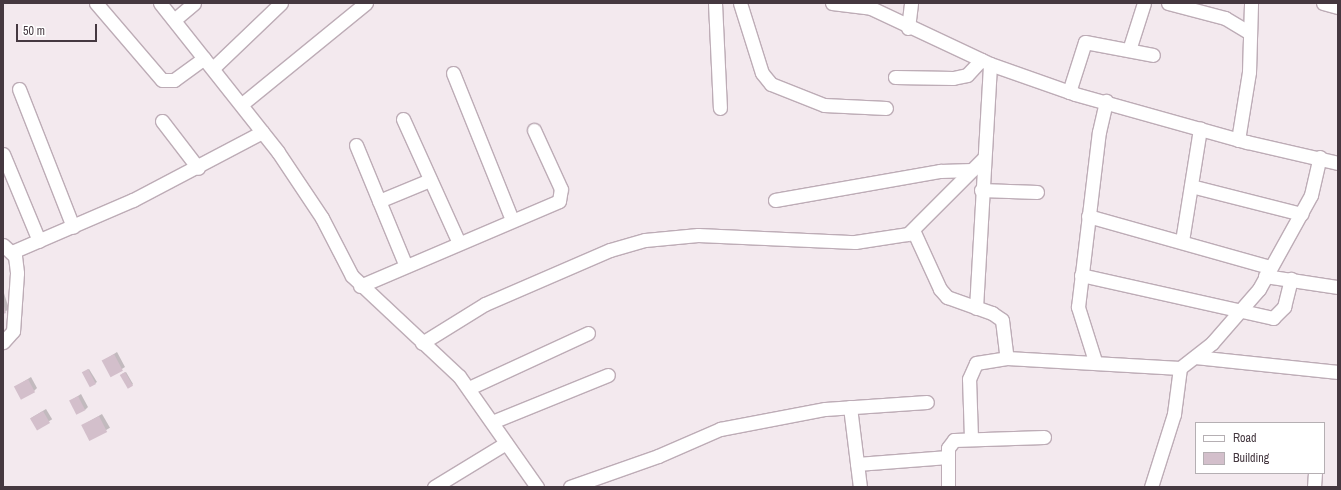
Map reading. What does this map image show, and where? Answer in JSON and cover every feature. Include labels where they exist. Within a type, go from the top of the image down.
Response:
[{"type":"street","points":[[96,3],[162,80],[174,80],[204,58]]},
{"type":"street","points":[[160,3],[242,104],[262,132],[322,218],[343,264],[360,286],[469,388],[537,487]]},
{"type":"street","points":[[174,20],[194,3]]},
{"type":"street","points":[[213,68],[281,3]]},
{"type":"street","points":[[242,104],[366,3]]},
{"type":"street","points":[[715,3],[720,108]]},
{"type":"street","points":[[740,3],[762,73],[771,84],[824,105],[886,108]]},
{"type":"street","points":[[832,3],[871,8],[908,28],[985,62],[1069,92],[1106,101],[1238,140],[1338,163]]},
{"type":"street","points":[[908,28],[912,3]]},
{"type":"street","points":[[1129,50],[1144,3]]},
{"type":"street","points":[[1168,3],[1225,18],[1250,33]]},
{"type":"street","points":[[1238,140],[1248,72],[1251,3]]},
{"type":"street","points":[[1323,3],[1338,7]]},
{"type":"street","points":[[1069,92],[1085,42],[1153,55]]},
{"type":"street","points":[[895,77],[953,78],[967,75],[985,62]]},
{"type":"street","points":[[976,308],[985,62]]},
{"type":"street","points":[[453,73],[512,220]]},
{"type":"street","points":[[19,89],[73,227]]},
{"type":"street","points":[[1095,361],[1079,317],[1088,216],[1106,101]]},
{"type":"street","points":[[403,119],[458,241]]},
{"type":"street","points":[[162,121],[198,168]]},
{"type":"street","points":[[1182,241],[1200,128]]},
{"type":"street","points":[[360,286],[405,264],[458,241],[559,201],[562,196],[534,130]]},
{"type":"street","points":[[3,342],[13,331],[15,320],[17,267],[7,248],[39,241],[73,227],[198,168],[262,132]]},
{"type":"street","points":[[356,145],[405,264]]},
{"type":"street","points":[[3,154],[39,241]]},
{"type":"street","points":[[971,438],[972,368],[984,361],[1007,358],[1095,361],[1180,368],[1195,357],[1212,343],[1259,289],[1267,271],[1302,214],[1311,195],[1320,158]]},
{"type":"street","points":[[422,343],[485,304],[610,250],[645,240],[698,235],[855,242],[889,239],[913,230],[982,159]]},
{"type":"street","points":[[775,200],[940,171],[972,170]]},
{"type":"street","points":[[379,201],[430,180]]},
{"type":"street","points":[[1191,186],[1302,214]]},
{"type":"street","points":[[981,190],[1037,192]]},
{"type":"street","points":[[1088,216],[1182,241],[1291,280],[1338,287]]},
{"type":"street","points":[[913,230],[940,289],[952,300],[976,308],[1002,320],[1007,358]]},
{"type":"street","points":[[1082,275],[1239,312],[1277,317],[1291,280]]},
{"type":"street","points":[[469,388],[588,333]]},
{"type":"street","points":[[1195,357],[1338,372]]},
{"type":"street","points":[[1151,487],[1174,414],[1180,368]]},
{"type":"street","points":[[492,422],[608,375]]},
{"type":"street","points":[[570,487],[658,456],[720,429],[850,407],[927,402]]},
{"type":"street","points":[[850,407],[860,487]]},
{"type":"street","points":[[948,487],[949,443],[971,438],[1044,437]]},
{"type":"street","points":[[434,487],[506,443]]},
{"type":"street","points":[[857,464],[948,457]]},
{"type":"street","points":[[1314,487],[1315,474]]},
{"type":"building","points":[[3,303],[6,313],[3,314]]},
{"type":"building","points":[[114,354],[123,371],[111,377],[102,361]]},
{"type":"building","points":[[88,369],[96,384],[90,387],[82,372]]},
{"type":"building","points":[[125,372],[133,386],[128,389],[120,375]]},
{"type":"building","points":[[28,379],[35,392],[21,400],[14,387]]},
{"type":"building","points":[[78,396],[85,410],[76,415],[69,401]]},
{"type":"building","points":[[43,411],[50,423],[37,431],[30,418]]},
{"type":"building","points":[[99,416],[107,432],[89,441],[81,425]]}]
